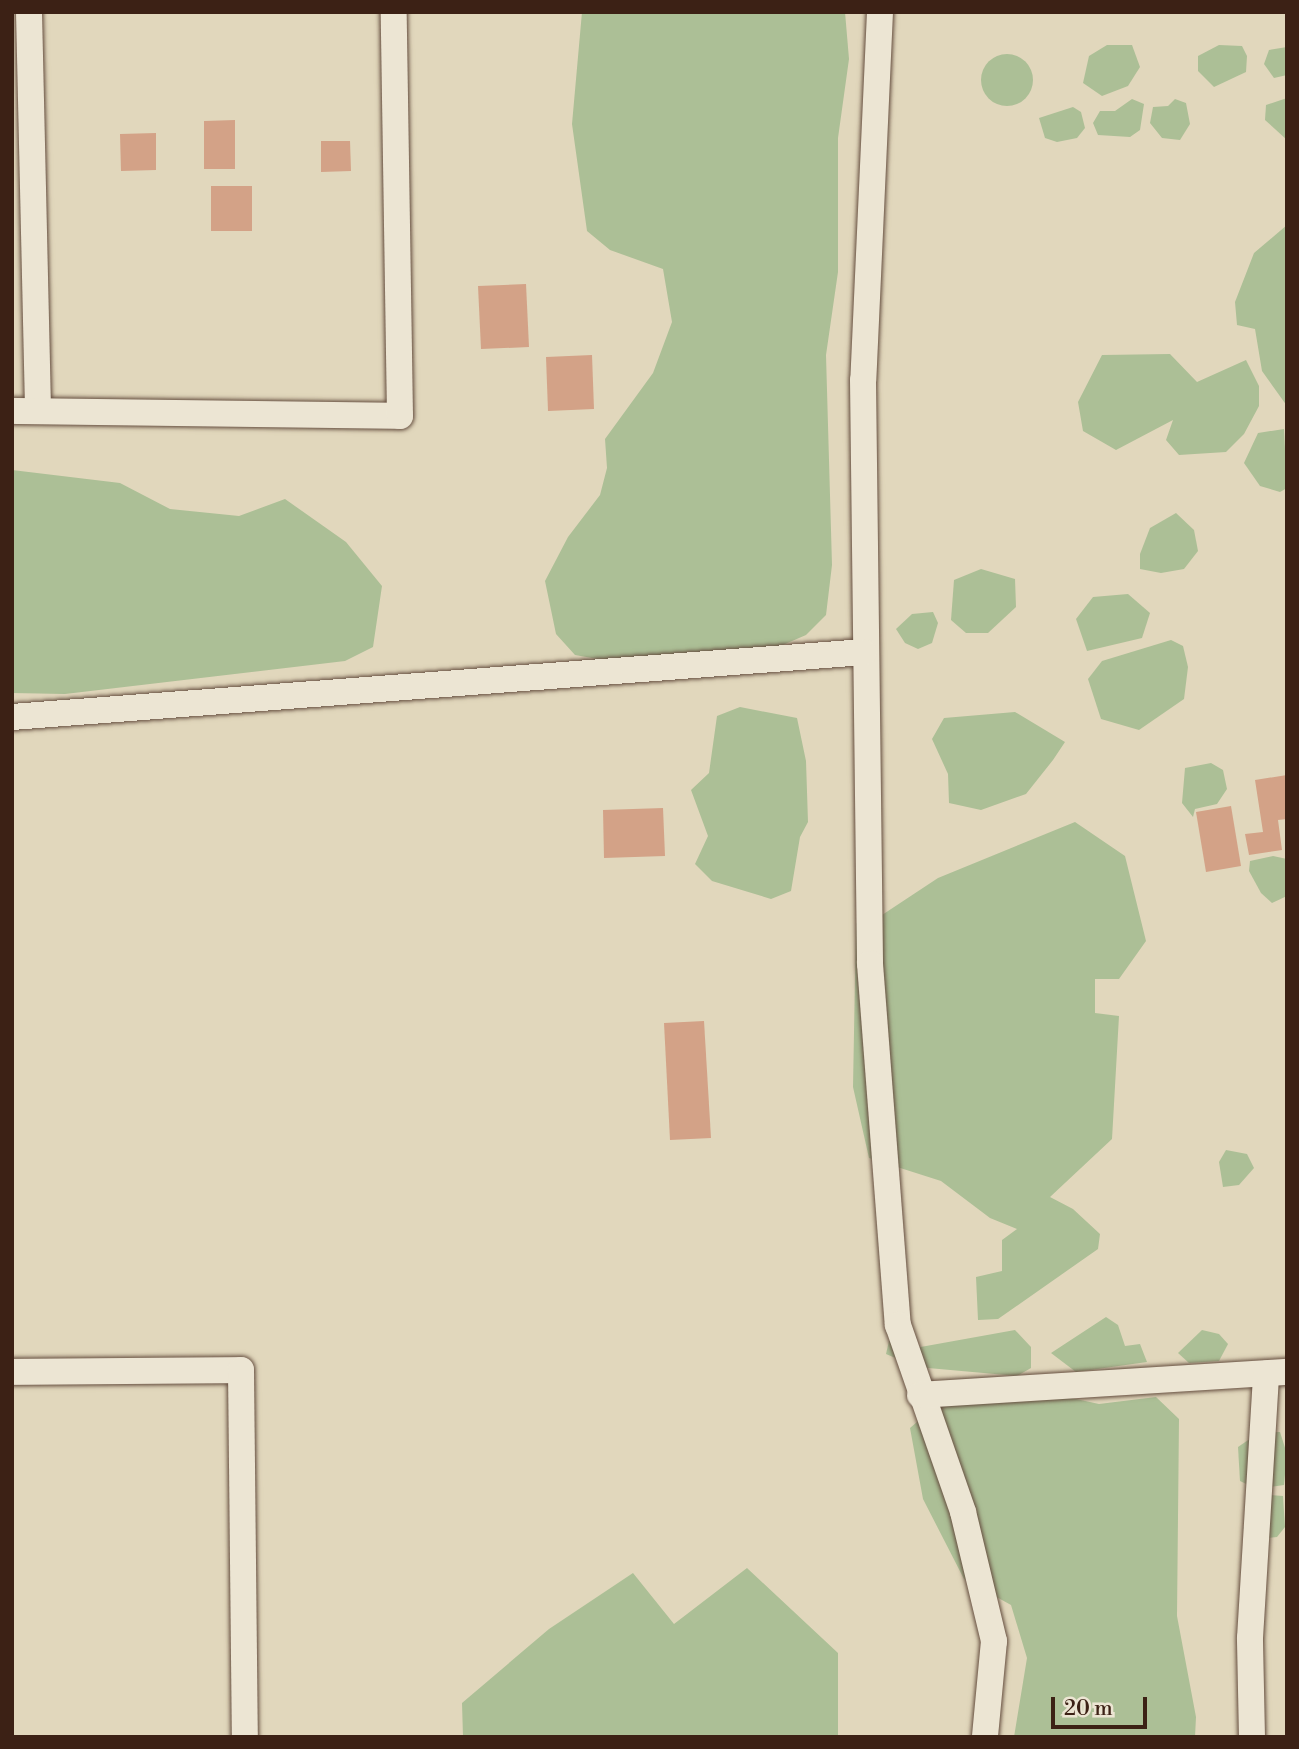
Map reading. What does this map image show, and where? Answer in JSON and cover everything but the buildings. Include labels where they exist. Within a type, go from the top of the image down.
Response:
[{"type":"street","points":[[29,12],[25,411],[400,416],[394,12]]},
{"type":"street","points":[[880,12],[863,380],[864,652],[871,978],[898,1325],[920,1395],[963,1512],[994,1641],[985,1737]]},
{"type":"street","points":[[12,716],[864,652]]},
{"type":"street","points":[[12,1372],[241,1370],[245,1737]]},
{"type":"street","points":[[920,1395],[1276,1373],[1250,1638],[1252,1737]]},
{"type":"green space","points":[[582,12],[845,12],[849,59],[838,138],[838,272],[826,355],[832,565],[826,615],[806,635],[778,647],[603,660],[575,655],[556,634],[545,581],[568,537],[600,495],[607,468],[605,439],[653,373],[672,322],[663,269],[610,250],[587,231],[572,124]]},
{"type":"green space","points":[[1107,45],[1132,45],[1140,67],[1128,86],[1102,96],[1083,83],[1089,56]]},
{"type":"green space","points":[[1219,45],[1242,46],[1247,56],[1246,72],[1214,87],[1198,71],[1198,56]]},
{"type":"green space","points":[[1287,47],[1287,75],[1274,78],[1264,64],[1269,50]]},
{"type":"green space","points":[[1007,54],[1026,61],[1033,80],[1026,99],[1007,106],[988,99],[981,80],[988,61]]},
{"type":"green space","points":[[1287,98],[1287,140],[1265,120],[1266,105]]},
{"type":"green space","points":[[1132,99],[1144,104],[1140,130],[1130,137],[1098,135],[1093,123],[1100,111],[1115,111]]},
{"type":"green space","points":[[1175,99],[1186,103],[1190,124],[1180,140],[1162,138],[1150,123],[1153,107],[1168,106]]},
{"type":"green space","points":[[1073,107],[1081,112],[1085,128],[1077,138],[1057,142],[1045,138],[1039,118]]},
{"type":"green space","points":[[1287,225],[1287,406],[1262,371],[1255,329],[1237,325],[1235,302],[1254,253]]},
{"type":"green space","points":[[1170,354],[1197,382],[1246,360],[1259,386],[1259,406],[1244,434],[1226,452],[1179,455],[1166,440],[1173,420],[1116,450],[1083,431],[1078,402],[1102,355]]},
{"type":"green space","points":[[1284,429],[1287,488],[1280,492],[1260,486],[1244,463],[1258,433]]},
{"type":"green space","points":[[12,470],[120,483],[170,509],[239,516],[285,499],[346,542],[382,586],[373,647],[345,661],[65,694],[12,693]]},
{"type":"green space","points":[[1176,513],[1194,530],[1198,551],[1184,569],[1161,573],[1140,569],[1140,554],[1150,528]]},
{"type":"green space","points":[[981,569],[1015,579],[1016,607],[988,633],[966,633],[951,620],[954,580]]},
{"type":"green space","points":[[1128,594],[1150,613],[1142,638],[1087,651],[1076,619],[1093,597]]},
{"type":"green space","points":[[933,612],[938,623],[932,643],[918,649],[905,643],[896,629],[912,614]]},
{"type":"green space","points":[[1171,640],[1183,646],[1188,667],[1184,699],[1139,730],[1101,719],[1088,679],[1102,661]]},
{"type":"green space","points":[[740,707],[797,718],[806,761],[808,822],[800,837],[791,891],[771,899],[712,881],[695,864],[708,836],[691,790],[709,773],[717,716]]},
{"type":"green space","points":[[1015,712],[1065,742],[1053,760],[1026,794],[981,810],[949,803],[948,774],[932,739],[944,718]]},
{"type":"green space","points":[[1211,763],[1223,770],[1227,789],[1217,804],[1195,809],[1193,817],[1182,803],[1185,768]]},
{"type":"green space","points":[[1075,822],[1125,856],[1146,941],[1119,979],[1095,979],[1095,1013],[1119,1016],[1112,1139],[1050,1197],[1073,1209],[1100,1234],[1098,1249],[998,1319],[978,1320],[976,1277],[1002,1271],[1002,1240],[1017,1229],[990,1218],[941,1181],[869,1158],[853,1087],[856,923],[882,915],[938,878]]},
{"type":"green space","points":[[1273,856],[1287,859],[1287,896],[1272,903],[1261,893],[1249,871],[1250,861]]},
{"type":"green space","points":[[1226,1150],[1247,1154],[1254,1168],[1239,1185],[1223,1187],[1219,1162]]},
{"type":"green space","points":[[1106,1317],[1118,1325],[1125,1346],[1140,1344],[1147,1362],[1076,1372],[1051,1353]]},
{"type":"green space","points":[[1015,1330],[1031,1347],[1031,1368],[1017,1376],[917,1367],[886,1354],[889,1341],[915,1348]]},
{"type":"green space","points":[[1202,1330],[1219,1334],[1228,1344],[1219,1361],[1189,1363],[1178,1353]]},
{"type":"green space","points":[[988,1394],[1053,1394],[1099,1404],[1156,1397],[1179,1419],[1177,1616],[1196,1717],[1195,1737],[1014,1737],[1027,1658],[1011,1605],[964,1579],[923,1499],[910,1428],[932,1409]]},
{"type":"green space","points":[[1260,1432],[1280,1432],[1287,1454],[1284,1485],[1257,1489],[1240,1481],[1238,1447]]},
{"type":"green space","points":[[1270,1495],[1283,1496],[1285,1527],[1277,1537],[1250,1540],[1243,1528]]},
{"type":"green space","points":[[747,1568],[838,1653],[838,1737],[463,1737],[462,1703],[549,1629],[633,1573],[674,1624]]}]
